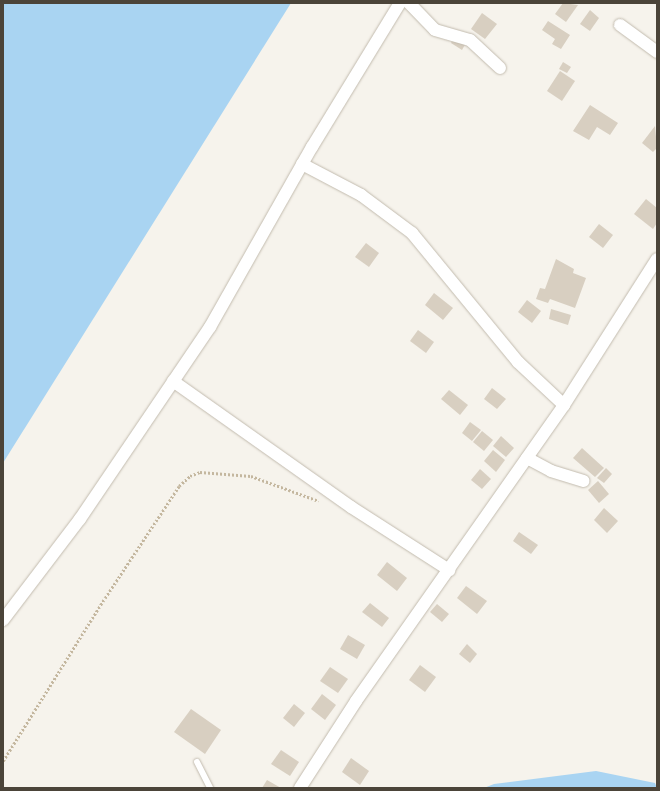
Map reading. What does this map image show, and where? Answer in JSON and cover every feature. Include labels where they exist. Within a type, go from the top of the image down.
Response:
[{"type":"street","points":[[3,620],[80,519],[210,327],[302,164],[400,3]]},
{"type":"street","points":[[409,3],[435,30],[470,40],[500,68]]},
{"type":"street","points":[[620,25],[657,52]]},
{"type":"street","points":[[302,164],[361,195],[412,233],[518,362],[564,405]]},
{"type":"street","points":[[300,788],[356,701],[564,405],[657,259]]},
{"type":"street","points":[[173,382],[351,507],[380,524],[449,570]]},
{"type":"street","points":[[527,458],[551,471],[583,481]]},
{"type":"lane","points":[[197,762],[210,788]]},
{"type":"path","points":[[3,761],[105,598],[179,486],[190,476],[200,472],[251,476],[325,503]]},
{"type":"water","points":[[3,3],[291,3],[3,463]]},
{"type":"water","points":[[596,771],[655,783],[657,788],[484,788],[494,784]]},
{"type":"building","points":[[563,3],[578,5],[566,22],[555,14]]},
{"type":"building","points":[[590,10],[599,18],[590,31],[580,24]]},
{"type":"building","points":[[482,13],[497,24],[485,39],[471,29]]},
{"type":"building","points":[[548,21],[570,35],[561,49],[552,44],[555,39],[542,30]]},
{"type":"building","points":[[455,36],[466,43],[462,50],[451,43]]},
{"type":"building","points":[[563,62],[571,67],[567,73],[559,69]]},
{"type":"building","points":[[560,71],[575,81],[562,101],[547,91]]},
{"type":"building","points":[[590,105],[618,123],[610,135],[597,127],[589,140],[573,131]]},
{"type":"building","points":[[655,126],[657,148],[653,152],[642,143]]},
{"type":"building","points":[[646,199],[657,208],[657,223],[653,229],[634,214]]},
{"type":"building","points":[[599,224],[613,235],[603,248],[589,237]]},
{"type":"building","points":[[366,243],[379,253],[369,267],[355,257]]},
{"type":"building","points":[[556,259],[574,269],[573,273],[586,278],[575,308],[550,299],[548,303],[536,299],[540,288],[545,289]]},
{"type":"building","points":[[434,293],[453,308],[443,320],[425,305]]},
{"type":"building","points":[[527,300],[541,311],[532,323],[518,312]]},
{"type":"building","points":[[551,309],[571,315],[568,325],[549,319]]},
{"type":"building","points":[[418,330],[434,342],[426,353],[410,341]]},
{"type":"building","points":[[492,388],[506,399],[497,409],[484,399]]},
{"type":"building","points":[[449,390],[468,405],[460,415],[441,399]]},
{"type":"building","points":[[470,422],[481,430],[472,441],[462,433]]},
{"type":"building","points":[[482,431],[493,440],[484,451],[473,442]]},
{"type":"building","points":[[501,436],[514,448],[506,457],[493,446]]},
{"type":"building","points":[[582,448],[604,468],[595,477],[573,458]]},
{"type":"building","points":[[493,450],[505,460],[496,472],[484,461]]},
{"type":"building","points":[[606,468],[612,474],[604,483],[597,478]]},
{"type":"building","points":[[480,469],[491,479],[482,489],[471,480]]},
{"type":"building","points":[[598,481],[609,494],[599,503],[588,490]]},
{"type":"building","points":[[604,508],[618,521],[607,533],[594,520]]},
{"type":"building","points":[[519,532],[538,545],[531,554],[513,541]]},
{"type":"building","points":[[387,562],[407,578],[397,591],[377,575]]},
{"type":"building","points":[[466,586],[487,601],[477,614],[457,598]]},
{"type":"building","points":[[370,603],[389,618],[382,627],[362,612]]},
{"type":"building","points":[[437,604],[449,614],[442,622],[430,612]]},
{"type":"building","points":[[348,635],[365,645],[357,659],[340,649]]},
{"type":"building","points":[[467,644],[477,654],[470,663],[459,654]]},
{"type":"building","points":[[420,665],[436,677],[425,692],[409,680]]},
{"type":"building","points":[[330,667],[348,679],[338,693],[320,681]]},
{"type":"building","points":[[322,694],[336,705],[325,720],[311,709]]},
{"type":"building","points":[[294,704],[305,713],[294,727],[283,718]]},
{"type":"building","points":[[191,709],[221,730],[205,754],[174,732]]},
{"type":"building","points":[[281,750],[299,762],[290,776],[271,764]]},
{"type":"building","points":[[351,758],[369,771],[360,785],[342,772]]},
{"type":"building","points":[[267,780],[281,788],[262,788]]}]
